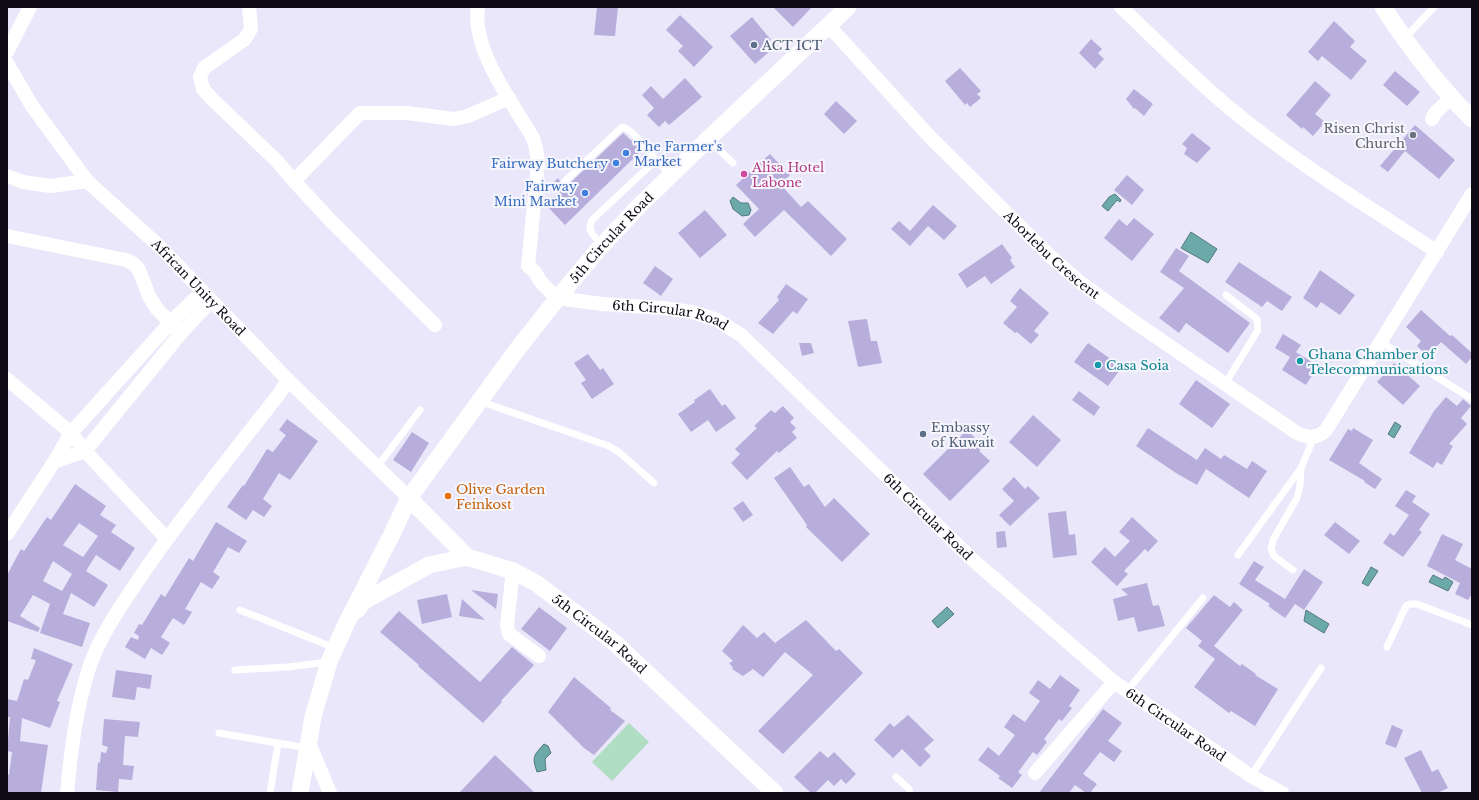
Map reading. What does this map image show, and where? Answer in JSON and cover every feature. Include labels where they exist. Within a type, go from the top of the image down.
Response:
[{"type":"street","points":[[7,52],[30,7]]},
{"type":"street","points":[[249,7],[251,29],[245,39],[204,68],[200,77],[203,89],[212,100],[276,160],[294,182],[435,325]]},
{"type":"street","points":[[478,7],[476,18],[483,50],[492,69],[532,138],[536,148],[538,164],[528,266],[557,298]]},
{"type":"street","name":"5th Circular Road","points":[[300,793],[313,717],[332,655],[409,498],[479,401],[557,298],[602,245],[708,139],[848,7]]},
{"type":"street","points":[[1121,7],[1187,71],[1244,120],[1292,156],[1437,252]]},
{"type":"street","points":[[1383,7],[1404,39],[1451,98],[1472,119]]},
{"type":"street","name":"Aborlebu Crescent","points":[[828,25],[930,137],[1052,258],[1081,283],[1133,321],[1297,433],[1306,437],[1314,437]]},
{"type":"street","name":"African Unity Road","points":[[7,63],[32,106],[88,181],[159,246],[288,380],[409,498]]},
{"type":"street","points":[[294,182],[360,113],[407,114],[454,119],[468,116],[509,98]]},
{"type":"street","points":[[1432,119],[1435,113],[1451,98]]},
{"type":"street","points":[[7,176],[23,182],[51,186],[88,181]]},
{"type":"street","points":[[1314,437],[1321,435],[1326,430],[1472,194]]},
{"type":"street","points":[[7,236],[126,260],[134,264],[139,270],[149,296],[157,309],[181,333]]},
{"type":"street","points":[[7,534],[54,462],[70,433],[171,322],[207,296]]},
{"type":"street","points":[[54,462],[85,451],[181,333],[207,296]]},
{"type":"street","name":"6th Circular Road","points":[[557,298],[602,304],[663,308],[692,312],[718,320],[741,335],[974,561],[1114,682],[1251,776],[1282,793]]},
{"type":"street","points":[[7,379],[70,433],[167,539]]},
{"type":"street","points":[[67,793],[73,737],[79,705],[89,668],[102,637],[167,539],[279,394],[288,380]]},
{"type":"street","name":"5th Circular Road","points":[[409,498],[468,557],[514,571],[536,583],[615,643],[776,793]]},
{"type":"street","points":[[347,622],[364,601],[429,565],[468,557]]},
{"type":"street","points":[[514,571],[507,625],[508,634],[539,656]]},
{"type":"street","points":[[1036,774],[1114,682]]},
{"type":"street","points":[[309,746],[330,793]]},
{"type":"lane","points":[[1404,39],[1434,7]]},
{"type":"lane","points":[[565,181],[622,127],[626,127],[631,132],[671,176]]},
{"type":"lane","points":[[708,139],[733,163]]},
{"type":"lane","points":[[602,245],[590,231],[592,220],[656,160]]},
{"type":"lane","points":[[1225,384],[1258,330],[1257,318],[1226,295]]},
{"type":"lane","points":[[1381,342],[1472,399]]},
{"type":"lane","points":[[479,401],[609,446],[620,453],[654,483]]},
{"type":"lane","points":[[377,467],[420,410]]},
{"type":"lane","points":[[1238,555],[1301,468],[1314,437]]},
{"type":"lane","points":[[1293,570],[1274,556],[1271,549],[1273,540],[1297,498],[1300,486],[1301,468]]},
{"type":"lane","points":[[1127,691],[1203,598]]},
{"type":"lane","points":[[1387,647],[1406,606],[1410,604],[1418,604],[1472,624]]},
{"type":"lane","points":[[240,610],[332,655]]},
{"type":"lane","points":[[235,670],[288,667],[332,655]]},
{"type":"lane","points":[[1251,776],[1321,668]]},
{"type":"lane","points":[[219,733],[278,743],[309,746]]},
{"type":"lane","points":[[270,793],[278,743]]},
{"type":"lane","points":[[896,777],[909,789],[910,793]]},
{"type":"shaded area","points":[[1115,194],[1121,200],[1120,202],[1117,200],[1108,211],[1102,206],[1109,197]]},
{"type":"shaded area","points":[[733,197],[741,203],[748,203],[751,210],[749,215],[742,216],[733,209],[730,201]]},
{"type":"shaded area","points":[[1191,232],[1217,249],[1208,263],[1181,248]]},
{"type":"shaded area","points":[[1395,422],[1401,426],[1394,438],[1388,434]]},
{"type":"shaded area","points":[[1371,567],[1378,571],[1368,586],[1362,583]]},
{"type":"shaded area","points":[[1433,575],[1443,580],[1445,577],[1453,582],[1448,591],[1429,582]]},
{"type":"shaded area","points":[[947,607],[954,614],[938,628],[932,621]]},
{"type":"shaded area","points":[[1306,610],[1329,624],[1324,633],[1304,621]]},
{"type":"shaded area","points":[[629,723],[649,742],[612,781],[592,762]]},
{"type":"shaded area","points":[[544,744],[548,746],[551,753],[545,759],[546,770],[537,772],[534,757]]},
{"type":"building","points":[[597,7],[618,7],[615,36],[594,35]]},
{"type":"building","points":[[773,7],[812,7],[793,27]]},
{"type":"building","points":[[680,15],[713,47],[694,67],[678,51],[683,46],[666,30]]},
{"type":"building","points":[[752,17],[771,40],[763,47],[768,53],[755,64],[730,36]]},
{"type":"building","points":[[1334,21],[1355,41],[1350,47],[1367,61],[1351,80],[1322,56],[1318,61],[1308,52]]},
{"type":"building","points":[[1091,39],[1102,49],[1098,53],[1104,59],[1095,69],[1079,53]]},
{"type":"building","points":[[960,68],[981,91],[977,94],[981,98],[970,107],[967,103],[965,105],[945,81]]},
{"type":"building","points":[[1395,71],[1420,92],[1407,106],[1383,85]]},
{"type":"building","points":[[685,78],[702,97],[669,125],[665,121],[659,127],[647,115],[654,108],[642,95],[651,86],[663,99]]},
{"type":"building","points":[[1315,81],[1331,95],[1315,114],[1325,122],[1313,136],[1303,127],[1302,129],[1286,115]]},
{"type":"building","points":[[1134,89],[1153,104],[1144,116],[1135,108],[1134,109],[1126,99]]},
{"type":"building","points":[[836,101],[857,121],[844,134],[824,114]]},
{"type":"building","points":[[1415,125],[1455,160],[1439,179],[1405,151],[1388,172],[1380,166]]},
{"type":"building","points":[[623,133],[642,150],[565,225],[547,206],[558,192],[551,185],[558,178],[562,185],[568,185]]},
{"type":"building","points":[[1192,133],[1211,148],[1197,163],[1184,154],[1187,148],[1182,144]]},
{"type":"building","points":[[770,154],[790,175],[782,183],[784,185],[782,186],[801,207],[808,201],[847,239],[831,256],[784,210],[755,237],[743,224],[759,209],[736,185]]},
{"type":"building","points":[[1127,175],[1144,190],[1132,205],[1114,190]]},
{"type":"building","points":[[933,205],[957,226],[944,240],[928,226],[910,246],[891,229],[899,221],[910,231]]},
{"type":"building","points":[[705,210],[727,235],[700,258],[678,233]]},
{"type":"building","points":[[1134,218],[1154,234],[1132,261],[1104,238],[1119,219],[1127,226]]},
{"type":"building","points":[[1002,244],[1012,258],[1010,260],[1015,267],[991,284],[985,276],[967,288],[958,274]]},
{"type":"building","points":[[1176,248],[1189,256],[1179,271],[1250,323],[1228,353],[1186,323],[1179,333],[1159,318],[1184,288],[1160,272]]},
{"type":"building","points":[[1239,262],[1292,297],[1282,311],[1267,301],[1262,307],[1225,282]]},
{"type":"building","points":[[655,266],[673,279],[661,296],[643,283]]},
{"type":"building","points":[[1320,270],[1355,295],[1340,315],[1321,302],[1317,308],[1303,298]]},
{"type":"building","points":[[786,284],[808,299],[797,314],[793,311],[773,334],[758,323],[779,300],[777,297]]},
{"type":"building","points":[[1020,288],[1049,313],[1034,331],[1039,335],[1031,344],[1003,323],[1017,307],[1010,301]]},
{"type":"building","points":[[1421,310],[1472,353],[1472,357],[1466,364],[1441,342],[1428,356],[1417,346],[1421,341],[1406,327]]},
{"type":"building","points":[[867,319],[871,341],[877,341],[882,363],[858,367],[848,321]]},
{"type":"building","name":"Ghana Chamber of Telecommunications","points":[[1283,334],[1301,345],[1296,352],[1318,366],[1306,385],[1282,370],[1290,357],[1275,348]]},
{"type":"building","points":[[799,343],[811,343],[814,353],[802,356]]},
{"type":"building","name":"Casa Soia","points":[[1088,343],[1122,367],[1108,386],[1074,362]]},
{"type":"building","points":[[588,354],[600,370],[603,368],[614,384],[592,399],[581,383],[586,380],[574,363]]},
{"type":"building","points":[[1394,363],[1420,386],[1403,405],[1377,382]]},
{"type":"building","points":[[1196,380],[1230,404],[1212,428],[1179,404]]},
{"type":"building","points":[[710,389],[722,406],[725,404],[736,418],[716,432],[708,420],[691,432],[678,414]]},
{"type":"building","points":[[1079,391],[1100,407],[1094,416],[1072,400]]},
{"type":"building","points":[[1446,397],[1457,406],[1463,399],[1471,406],[1461,418],[1467,424],[1449,444],[1453,446],[1442,465],[1437,462],[1433,468],[1409,453],[1434,411]]},
{"type":"building","points":[[783,406],[794,418],[790,422],[796,428],[792,432],[797,438],[779,453],[777,451],[747,480],[731,463],[740,454],[735,449],[757,428],[754,426],[771,410],[775,413]]},
{"type":"building","points":[[1033,415],[1061,440],[1037,467],[1009,442]]},
{"type":"building","points":[[287,419],[318,441],[290,480],[279,473],[263,499],[272,506],[264,517],[253,510],[246,520],[227,507],[243,485],[244,486],[267,449],[273,452],[286,435],[279,430]]},
{"type":"building","points":[[1148,428],[1197,460],[1205,448],[1221,459],[1224,455],[1247,469],[1252,461],[1267,471],[1249,498],[1206,469],[1197,485],[1176,473],[1136,446]]},
{"type":"building","points":[[1353,428],[1373,440],[1359,463],[1382,479],[1375,489],[1364,482],[1365,481],[1329,460],[1348,429],[1352,431]]},
{"type":"building","points":[[967,430],[983,446],[979,451],[990,461],[950,501],[923,474]]},
{"type":"building","points":[[412,432],[429,443],[411,472],[393,460]]},
{"type":"building","points":[[790,467],[804,487],[809,484],[825,507],[834,498],[870,534],[842,562],[806,527],[807,525],[774,478]]},
{"type":"building","points":[[1014,477],[1025,489],[1028,486],[1040,498],[1010,526],[999,515],[1014,501],[1002,489]]},
{"type":"building","points":[[75,484],[106,506],[100,515],[116,525],[111,532],[135,548],[120,571],[96,555],[86,571],[108,585],[94,607],[71,593],[63,614],[90,623],[82,647],[40,633],[50,604],[33,595],[20,616],[40,628],[38,632],[7,621],[7,575],[21,549],[24,551],[47,517],[51,520]],"holes":[[[79,523],[98,536],[83,557],[63,545]],[[53,561],[72,574],[62,591],[43,581]]]},
{"type":"building","points":[[1406,490],[1416,496],[1412,502],[1430,514],[1419,530],[1422,532],[1403,557],[1383,543],[1390,533],[1394,536],[1409,515],[1395,506]]},
{"type":"building","points":[[743,501],[753,515],[743,522],[733,508]]},
{"type":"building","points":[[1066,511],[1069,535],[1075,534],[1077,555],[1053,558],[1048,513]]},
{"type":"building","points":[[1132,517],[1158,541],[1148,552],[1145,549],[1124,571],[1128,574],[1117,586],[1091,562],[1105,547],[1115,557],[1130,541],[1119,532]]},
{"type":"building","points":[[216,522],[247,541],[239,553],[228,547],[213,572],[220,577],[212,589],[201,582],[185,609],[192,612],[184,625],[173,618],[161,637],[170,643],[162,655],[151,648],[145,659],[125,647],[131,637],[138,640],[139,636],[134,633],[139,624],[142,625],[161,594],[165,597],[189,558],[193,561]]},
{"type":"building","points":[[1335,522],[1360,541],[1349,554],[1324,535]]},
{"type":"building","points":[[1005,531],[1007,547],[997,548],[996,532]]},
{"type":"building","points":[[1442,534],[1463,544],[1455,560],[1472,569],[1472,594],[1468,600],[1455,594],[1460,583],[1427,566]]},
{"type":"building","points":[[1254,561],[1264,567],[1255,580],[1285,599],[1304,569],[1323,582],[1304,610],[1295,604],[1285,618],[1268,606],[1270,604],[1239,584]]},
{"type":"building","points":[[1147,583],[1153,606],[1159,605],[1165,626],[1138,632],[1134,617],[1118,621],[1113,599],[1128,595],[1121,589]]},
{"type":"building","points":[[471,590],[498,594],[496,609]]},
{"type":"building","points":[[447,594],[452,617],[422,624],[417,600]]},
{"type":"building","points":[[1214,595],[1230,607],[1234,602],[1243,610],[1214,646],[1240,666],[1242,664],[1256,674],[1255,675],[1278,689],[1255,726],[1231,711],[1229,713],[1194,687],[1215,659],[1198,646],[1202,641],[1186,628]]},
{"type":"building","points":[[462,599],[485,620],[459,616]]},
{"type":"building","points":[[539,607],[567,628],[550,651],[521,629]]},
{"type":"building","points":[[399,611],[480,682],[512,647],[534,665],[483,723],[380,632]]},
{"type":"building","points":[[806,620],[836,651],[839,649],[863,673],[783,754],[758,731],[813,675],[785,652],[763,677],[753,669],[743,676],[732,669],[733,668],[729,663],[733,661],[722,651],[743,625],[757,638],[764,632],[775,643]]},
{"type":"building","points":[[34,648],[73,664],[57,701],[60,702],[50,728],[22,718],[20,741],[48,745],[41,793],[7,793],[7,774],[9,775],[12,752],[7,751],[10,717],[7,717],[7,699],[17,701],[24,679],[28,680],[36,660],[31,659]]},
{"type":"building","points":[[116,670],[152,675],[150,689],[137,687],[135,700],[112,697]]},
{"type":"building","points":[[1060,675],[1080,690],[1069,706],[1072,708],[1062,721],[1059,719],[1044,739],[1047,742],[1037,755],[1033,752],[1018,772],[1022,775],[1012,788],[998,778],[1000,776],[978,760],[988,747],[999,756],[1015,735],[1004,727],[1013,714],[1025,722],[1040,701],[1029,693],[1038,680],[1050,689]]},
{"type":"building","points":[[574,677],[611,708],[610,710],[625,721],[594,755],[584,748],[548,712]]},
{"type":"building","points":[[1103,709],[1122,723],[1108,741],[1122,751],[1114,762],[1100,752],[1083,774],[1097,784],[1090,793],[1086,793],[1075,785],[1069,793],[1039,793]]},
{"type":"building","points":[[908,715],[934,740],[924,749],[931,756],[920,767],[902,749],[893,758],[874,740],[890,723],[894,727]]},
{"type":"building","points":[[104,719],[140,722],[138,737],[125,736],[123,765],[134,766],[132,780],[119,779],[118,792],[96,790],[98,762],[100,763],[101,752],[106,753],[108,747],[102,745]]},
{"type":"building","points":[[1392,725],[1403,730],[1396,748],[1385,744]]},
{"type":"building","points":[[1421,750],[1432,772],[1438,769],[1448,788],[1437,793],[1422,793],[1404,758]]},
{"type":"building","points":[[820,751],[828,758],[834,752],[856,774],[846,784],[841,779],[834,786],[828,780],[815,793],[811,793],[794,777]]},
{"type":"building","points":[[495,755],[535,793],[459,793]]},
{"type":"place","name":"ACT ICT","points":[[754,45]]},
{"type":"place","name":"Risen Christ Church","points":[[1413,135]]},
{"type":"place","name":"The Farmer's Market","points":[[626,153]]},
{"type":"place","name":"Fairway Butchery","points":[[616,163]]},
{"type":"place","name":"Alisa Hotel Labone","points":[[744,174]]},
{"type":"place","name":"Fairway Mini Market","points":[[585,193]]},
{"type":"place","name":"Ghana Chamber of Telecommunications","points":[[1300,361]]},
{"type":"place","name":"Casa Soia","points":[[1098,365]]},
{"type":"place","name":"Embassy of Kuwait","points":[[923,434]]},
{"type":"place","name":"Olive Garden Feinkost","points":[[448,496]]}]
